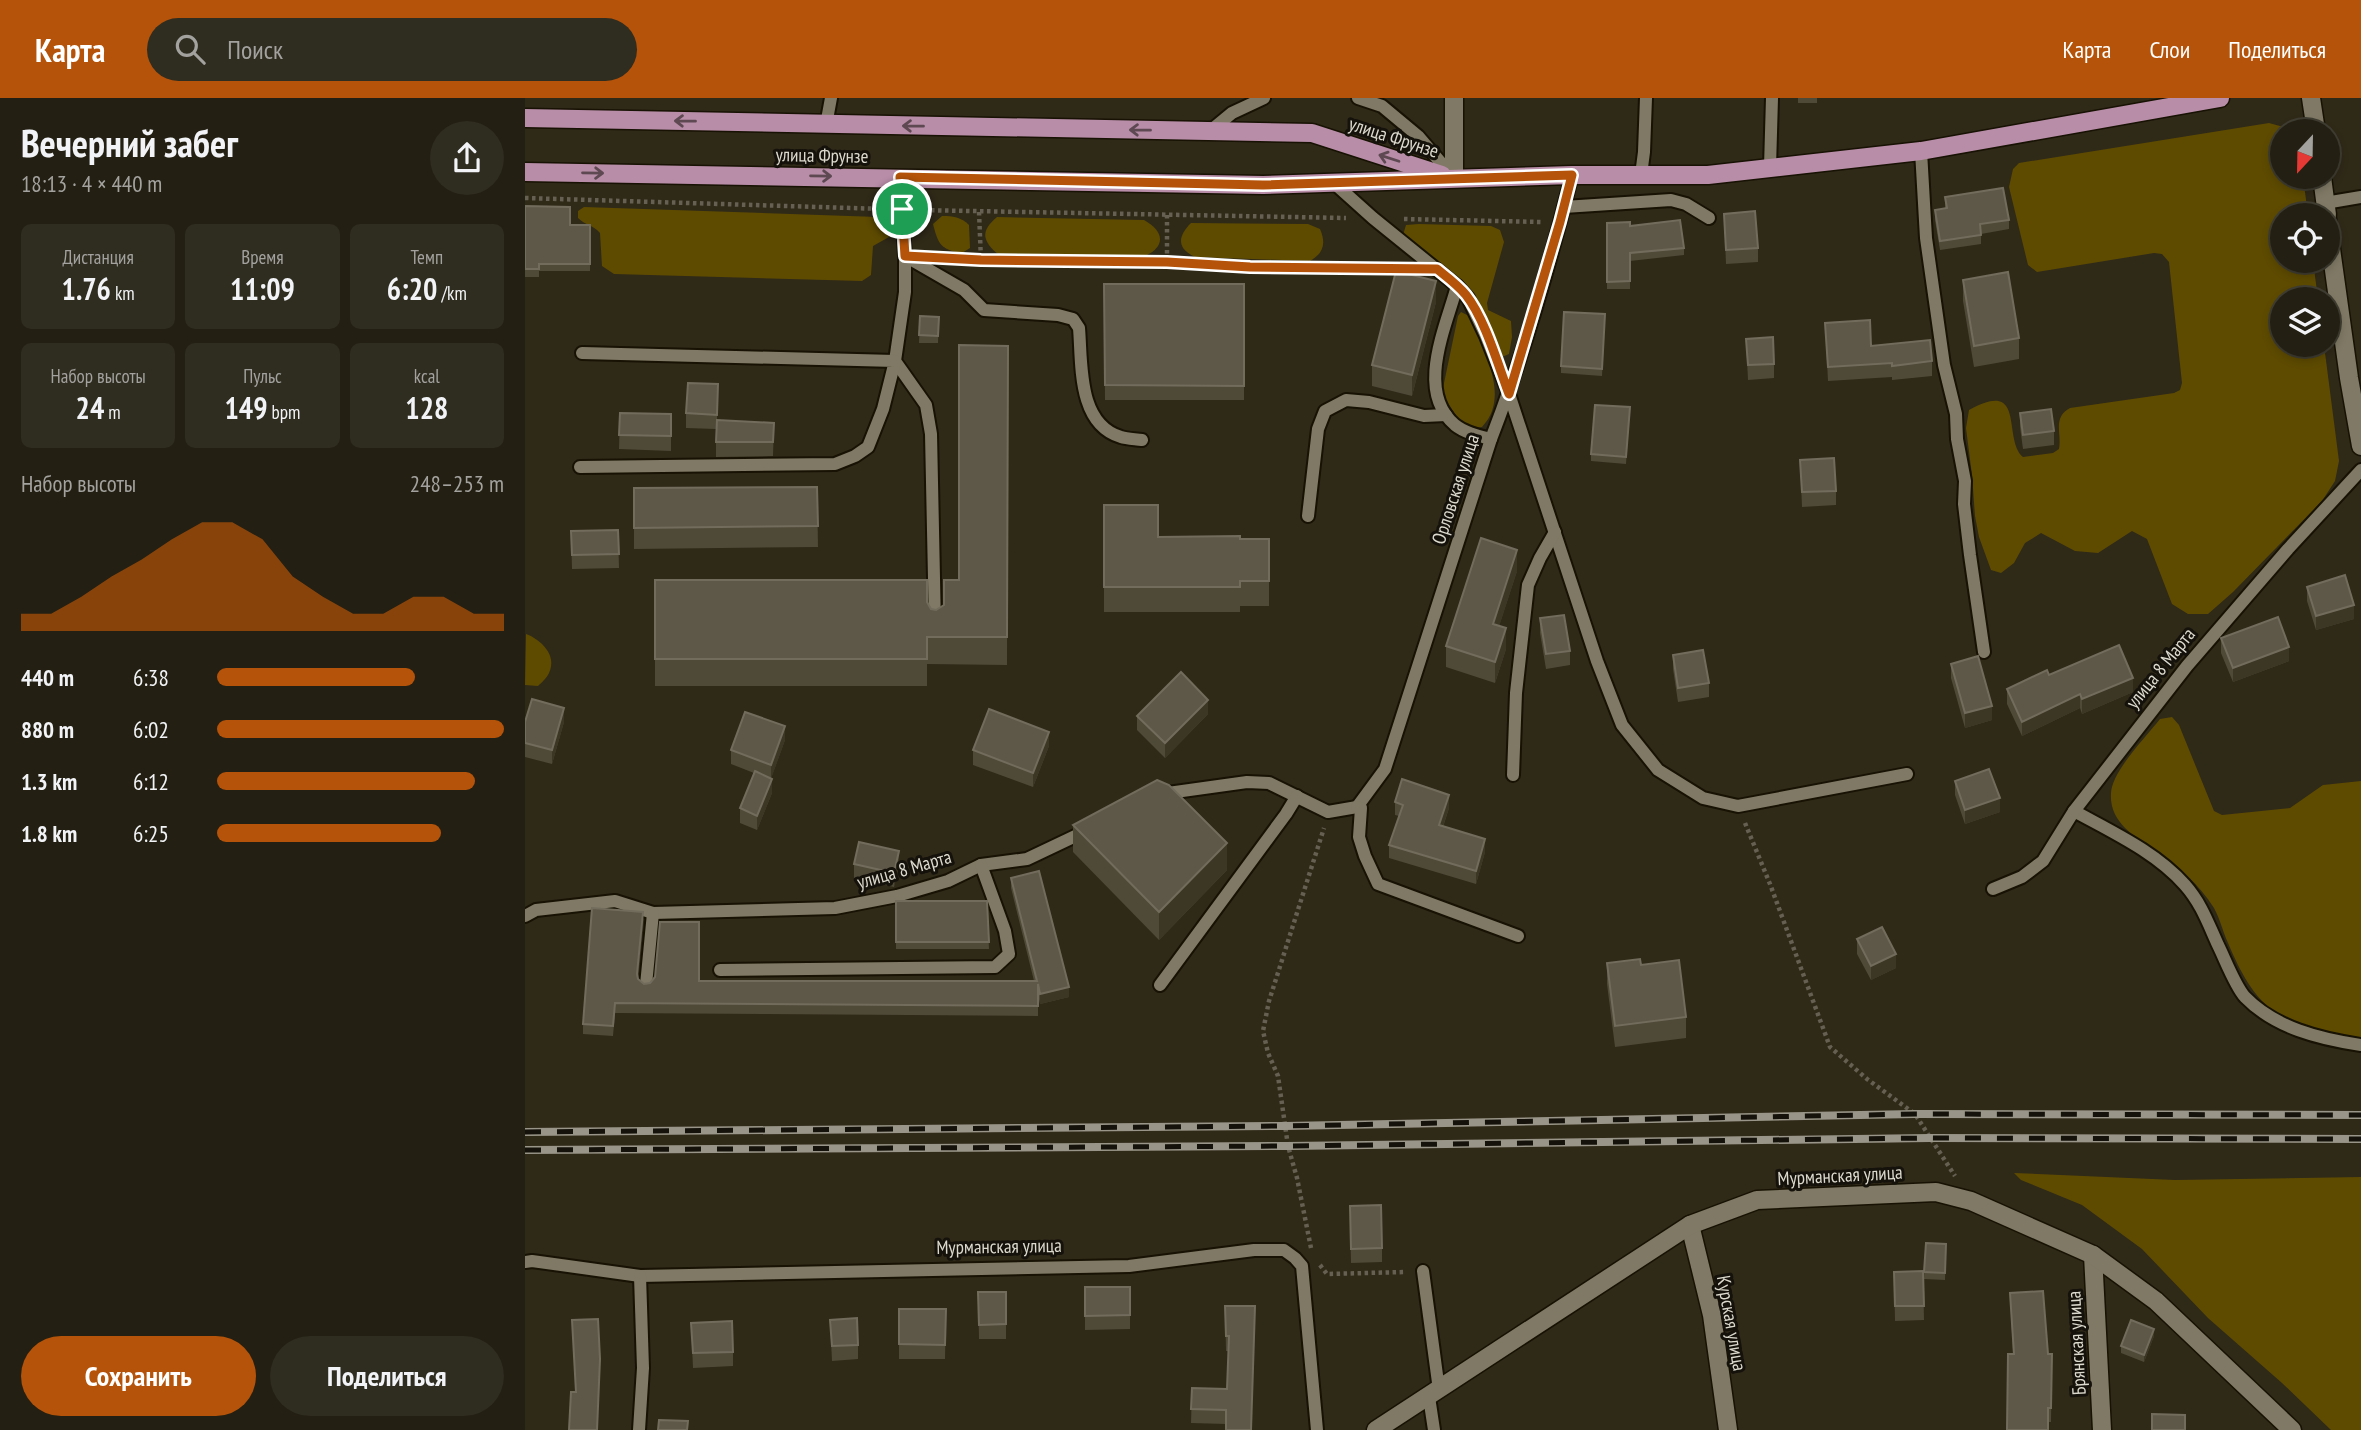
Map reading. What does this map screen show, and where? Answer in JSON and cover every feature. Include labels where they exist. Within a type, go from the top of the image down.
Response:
[{"type":"main road","points":[[1454,98],[1454,178]]},
{"type":"main road","name":"улица Фрунзе","points":[[525,172],[1263,185],[1572,175],[1708,175],[1921,151],[2220,98]]},
{"type":"main road","points":[[2311,98],[2314,119]]},
{"type":"main road","name":"улица Фрунзе","points":[[525,118],[1312,133],[1454,178]]},
{"type":"main road","points":[[2335,273],[2361,446]]},
{"type":"main road","name":"Мурманская улица","points":[[1376,1430],[1690,1225],[1758,1200],[1936,1192],[1971,1201],[2093,1255],[2156,1301],[2292,1430]]},
{"type":"main road","name":"Курская улица","points":[[1690,1225],[1712,1315],[1728,1430]]},
{"type":"main road","name":"Брянская улица","points":[[2093,1255],[2102,1430]]},
{"type":"lane","points":[[826,125],[831,98]]},
{"type":"lane","points":[[1209,132],[1245,103],[1264,98]]},
{"type":"lane","points":[[1358,98],[1382,106],[1418,136],[1454,178]]},
{"type":"lane","points":[[1641,175],[1646,98]]},
{"type":"lane","points":[[1770,167],[1772,98]]},
{"type":"lane","points":[[1921,151],[1926,238],[1944,365],[1956,414],[1957,439],[1965,481],[1964,504],[1970,555],[1984,652]]},
{"type":"lane","name":"Орловская улица","points":[[1357,807],[1385,769],[1491,439],[1509,394],[1572,175]]},
{"type":"lane","points":[[580,467],[835,464],[868,447],[883,409],[895,362],[905,292],[900,177]]},
{"type":"lane","points":[[1334,183],[1468,298],[1509,394],[1597,661],[1622,725],[1658,770],[1703,797],[1738,807],[1907,774]]},
{"type":"lane","points":[[2340,207],[2361,197]]},
{"type":"lane","points":[[1564,207],[1671,201],[1686,204],[1709,218]]},
{"type":"lane","points":[[905,256],[964,290],[984,310],[1058,315],[1073,319],[1079,328],[1084,393],[1094,420],[1119,437],[1142,440]]},
{"type":"lane","points":[[1457,286],[1435,367],[1436,400],[1455,426],[1491,439]]},
{"type":"lane","points":[[582,353],[895,362]]},
{"type":"lane","points":[[895,362],[926,405],[930,434],[936,629]]},
{"type":"lane","points":[[1308,516],[1318,429],[1325,411],[1346,400],[1369,402],[1424,416],[1446,415]]},
{"type":"lane","name":"улица 8 Марта","points":[[1993,889],[2022,877],[2043,861],[2074,811],[2187,666],[2288,549],[2361,470]]},
{"type":"lane","points":[[1513,775],[1516,693],[1528,585],[1555,532]]},
{"type":"lane","points":[[1147,803],[1168,793],[1247,782],[1269,783],[1328,812],[1361,808],[1359,837],[1378,884],[1518,936]]},
{"type":"lane","points":[[1160,985],[1297,796]]},
{"type":"lane","points":[[2074,811],[2164,865],[2184,884],[2204,910],[2243,996],[2273,1020],[2311,1034],[2361,1045]]},
{"type":"lane","name":"улица 8 Марта","points":[[525,916],[536,910],[615,901],[653,913],[835,908],[897,896],[948,881],[981,865],[1027,859],[1099,825]]},
{"type":"lane","points":[[720,970],[995,967],[1009,954],[1005,931],[981,865]]},
{"type":"lane","points":[[646,985],[653,913]]},
{"type":"lane","name":"Мурманская улица","points":[[525,1262],[640,1276],[1129,1265],[1254,1250],[1284,1250],[1302,1266],[1317,1430]]},
{"type":"lane","points":[[1423,1271],[1434,1393],[1434,1430]]},
{"type":"lane","points":[[639,1430],[643,1368],[640,1276]]},
{"type":"path","points":[[525,198],[979,212],[1560,222]]},
{"type":"path","points":[[979,212],[981,260]]},
{"type":"path","points":[[1167,215],[1167,262]]},
{"type":"path","points":[[943,258],[1167,262],[1250,267],[1437,269]]},
{"type":"path","points":[[1738,807],[1831,1047],[1867,1079],[1915,1114],[1971,1201]]},
{"type":"path","points":[[1312,1254],[1288,1146],[1279,1076],[1268,1053],[1263,1031],[1269,1001],[1328,812]]},
{"type":"path","points":[[1319,1264],[1327,1274],[1423,1271]]},
{"type":"shaded area","points":[[2269,123],[2270,189],[2305,189],[2306,203],[2270,203],[2270,273],[2315,273],[2316,287],[2270,287],[2270,357],[2326,357],[2339,461],[2335,481],[2322,501],[2208,614],[2188,614],[2172,604],[2147,539],[2132,531],[2098,553],[2075,551],[2041,533],[2025,543],[2014,563],[2001,573],[1991,570],[1979,537],[1975,516],[1966,428],[1969,410],[1987,402],[1999,401],[2006,406],[2017,448],[2023,457],[2053,453],[2059,449],[2059,421],[2070,408],[2174,393],[2180,390],[2182,383],[2169,262],[2162,254],[2154,253],[2037,272],[2028,265],[2009,187],[2013,169],[2019,163]]},
{"type":"shaded area","points":[[584,207],[878,217],[887,224],[889,237],[873,246],[871,275],[862,281],[614,274],[602,266],[600,233],[578,218],[578,211]]},
{"type":"shaded area","points":[[942,216],[963,220],[969,225],[970,248],[962,253],[941,245],[933,224]]},
{"type":"shaded area","points":[[997,217],[1144,220],[1156,229],[1160,239],[1156,249],[1143,257],[1000,256],[985,237],[987,227]]},
{"type":"shaded area","points":[[1191,223],[1308,224],[1320,229],[1322,247],[1318,255],[1310,261],[1195,257],[1185,250],[1181,242],[1183,233]]},
{"type":"shaded area","points":[[1406,225],[1491,226],[1500,230],[1504,242],[1487,303],[1488,310],[1511,321],[1509,354],[1502,357],[1475,301],[1463,284],[1403,235]]},
{"type":"shaded area","points":[[1461,312],[1469,316],[1492,372],[1494,401],[1491,415],[1482,427],[1472,428],[1457,417],[1446,400],[1443,388]]},
{"type":"shaded area","points":[[526,634],[542,644],[551,660],[548,675],[538,686],[525,685]]},
{"type":"shaded area","points":[[2172,717],[2179,725],[2214,811],[2222,815],[2290,808],[2323,785],[2361,781],[2361,1038],[2330,1033],[2288,1020],[2262,1001],[2243,974],[2216,912],[2202,891],[2179,868],[2131,833],[2118,820],[2111,803],[2117,775],[2160,719]]},
{"type":"shaded area","points":[[2014,1173],[2175,1180],[2361,1177],[2361,1430],[2331,1430],[2208,1318],[2142,1249],[2082,1205],[2021,1180]]},
{"type":"building","points":[[2003,188],[2009,220],[1980,224],[1981,235],[1940,241],[1935,210],[1947,208],[1945,197]]},
{"type":"building","points":[[525,206],[570,207],[570,225],[590,225],[590,264],[539,264],[539,269],[525,269]]},
{"type":"building","points":[[1755,211],[1758,248],[1726,250],[1724,214]]},
{"type":"building","points":[[1680,220],[1684,248],[1630,253],[1630,281],[1607,282],[1607,223],[1630,222],[1630,226]]},
{"type":"building","points":[[1396,271],[1436,281],[1412,375],[1372,365]]},
{"type":"building","points":[[2008,272],[2019,338],[1974,346],[1963,280]]},
{"type":"building","points":[[1104,284],[1244,284],[1244,386],[1105,385]]},
{"type":"building","points":[[1564,312],[1605,314],[1602,369],[1561,366]]},
{"type":"building","points":[[920,316],[939,317],[938,336],[919,335]]},
{"type":"building","points":[[1870,320],[1871,346],[1930,340],[1932,361],[1892,366],[1892,363],[1828,367],[1825,323]]},
{"type":"building","points":[[1773,337],[1774,364],[1748,365],[1746,339]]},
{"type":"building","points":[[959,345],[1008,346],[1007,637],[927,637],[927,659],[655,659],[655,580],[927,580],[927,602],[931,609],[936,610],[944,605],[944,580],[959,580]]},
{"type":"building","points":[[688,383],[718,384],[717,415],[686,413]]},
{"type":"building","points":[[1595,405],[1630,407],[1626,457],[1591,454]]},
{"type":"building","points":[[2051,409],[2054,431],[2023,435],[2020,413]]},
{"type":"building","points":[[620,413],[671,414],[671,436],[619,435]]},
{"type":"building","points":[[717,420],[774,423],[773,442],[716,442]]},
{"type":"building","points":[[1834,458],[1836,491],[1802,492],[1800,460]]},
{"type":"building","points":[[817,487],[818,526],[634,528],[634,488]]},
{"type":"building","points":[[1104,505],[1158,505],[1158,537],[1240,536],[1240,539],[1269,539],[1269,581],[1240,581],[1240,587],[1104,587]]},
{"type":"building","points":[[618,530],[619,554],[572,555],[571,531]]},
{"type":"building","points":[[1481,538],[1517,550],[1493,624],[1506,628],[1495,662],[1446,646]]},
{"type":"building","points":[[2345,575],[2354,605],[2316,616],[2307,587]]},
{"type":"building","points":[[1564,615],[1570,651],[1546,654],[1540,618]]},
{"type":"building","points":[[2278,617],[2289,647],[2233,668],[2221,638]]},
{"type":"building","points":[[2119,645],[2133,678],[2082,699],[2080,694],[2022,722],[2007,689],[2047,670],[2049,675]]},
{"type":"building","points":[[1703,650],[1709,683],[1678,688],[1673,655]]},
{"type":"building","points":[[1978,656],[1992,706],[1965,713],[1951,664]]},
{"type":"building","points":[[1181,672],[1208,700],[1165,743],[1137,716]]},
{"type":"building","points":[[532,699],[564,708],[552,750],[525,743],[525,722]]},
{"type":"building","points":[[989,709],[1049,732],[1033,773],[973,750]]},
{"type":"building","points":[[745,712],[785,726],[771,765],[731,750]]},
{"type":"building","points":[[1989,769],[2000,798],[1965,810],[1955,781]]},
{"type":"building","points":[[755,771],[772,779],[757,816],[740,808]]},
{"type":"building","points":[[1402,779],[1449,795],[1439,825],[1485,839],[1476,871],[1389,845],[1403,805],[1395,802]]},
{"type":"building","points":[[1157,780],[1169,785],[1227,843],[1159,912],[1073,825]]},
{"type":"building","points":[[859,842],[899,851],[894,873],[854,864]]},
{"type":"building","points":[[1039,871],[1069,987],[1040,994],[1038,984],[1038,1006],[615,1003],[613,1026],[583,1024],[592,908],[643,912],[637,974],[644,984],[650,983],[655,977],[660,922],[699,922],[699,981],[1037,981],[1011,878]]},
{"type":"building","points":[[896,901],[987,901],[989,942],[896,942]]},
{"type":"building","points":[[1882,927],[1896,954],[1871,966],[1857,939]]},
{"type":"building","points":[[1640,959],[1641,965],[1679,960],[1686,1017],[1615,1026],[1607,963]]},
{"type":"building","points":[[1381,1205],[1382,1248],[1351,1249],[1350,1206]]},
{"type":"building","points":[[1926,1243],[1946,1244],[1945,1273],[1924,1272]]},
{"type":"building","points":[[1923,1271],[1924,1306],[1895,1306],[1894,1272]]},
{"type":"building","points":[[1085,1287],[1130,1287],[1130,1315],[1085,1316]]},
{"type":"building","points":[[2043,1291],[2048,1354],[2052,1354],[2048,1430],[2007,1430],[2008,1354],[2014,1354],[2010,1293]]},
{"type":"building","points":[[978,1292],[1006,1292],[1006,1324],[979,1325]]},
{"type":"building","points":[[1225,1306],[1255,1306],[1251,1430],[1226,1430],[1226,1410],[1191,1409],[1192,1388],[1227,1389],[1229,1336],[1226,1336]]},
{"type":"building","points":[[899,1309],[946,1309],[945,1345],[899,1344]]},
{"type":"building","points":[[857,1318],[858,1345],[832,1346],[830,1320]]},
{"type":"building","points":[[598,1319],[600,1359],[597,1430],[569,1430],[571,1392],[576,1392],[572,1320]]},
{"type":"building","points":[[2131,1320],[2154,1329],[2144,1355],[2121,1346]]},
{"type":"building","points":[[732,1321],[733,1352],[693,1353],[691,1323]]},
{"type":"building","points":[[2152,1414],[2185,1415],[2185,1430],[2152,1430]]},
{"type":"building","points":[[659,1420],[688,1421],[687,1430],[658,1430]]},
{"type":"railway","points":[[525,1132],[1285,1126],[1915,1114],[2361,1115]]},
{"type":"railway","points":[[525,1150],[1288,1146],[1930,1138],[2361,1139]]},
{"type":"route","points":[[1572,175],[1509,394],[1468,298],[1437,269],[1250,267],[1167,262],[981,260],[905,256],[902,209],[900,177],[1263,185],[1572,175]]}]
